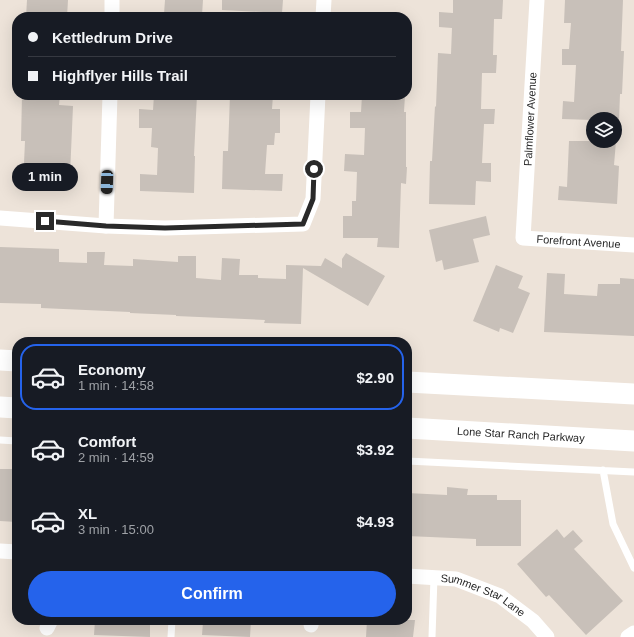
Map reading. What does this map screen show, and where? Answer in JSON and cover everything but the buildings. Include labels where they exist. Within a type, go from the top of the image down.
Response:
[{"type":"main road","points":[[0,360],[12,361]]},
{"type":"main road","points":[[412,382],[634,394]]},
{"type":"main road","points":[[0,407],[12,408]]},
{"type":"main road","name":"Lone Star Ranch Parkway","points":[[412,428],[634,441]]},
{"type":"street","points":[[112,0],[112,12]]},
{"type":"street","points":[[323,12],[324,0]]},
{"type":"street","name":"Palmflower Avenue","points":[[523,238],[537,0]]},
{"type":"street","points":[[106,226],[110,100]]},
{"type":"street","points":[[0,218],[106,226],[165,228],[303,224],[313,199],[318,100]]},
{"type":"street","name":"Forefront Avenue","points":[[523,238],[634,245]]},
{"type":"street","points":[[0,551],[12,552]]},
{"type":"street","name":"Summer Star Lane","points":[[412,576],[456,579],[500,596],[533,621],[547,637]]},
{"type":"street","points":[[628,637],[634,633]]},
{"type":"lane","points":[[0,440],[12,441]]},
{"type":"lane","points":[[412,461],[634,472]]},
{"type":"lane","points":[[604,470],[613,524],[634,568]]},
{"type":"lane","points":[[432,637],[434,578]]},
{"type":"lane","points":[[171,637],[172,625]]},
{"type":"route","points":[[45,221],[106,226],[165,228],[303,224],[313,199],[314,169]]}]
